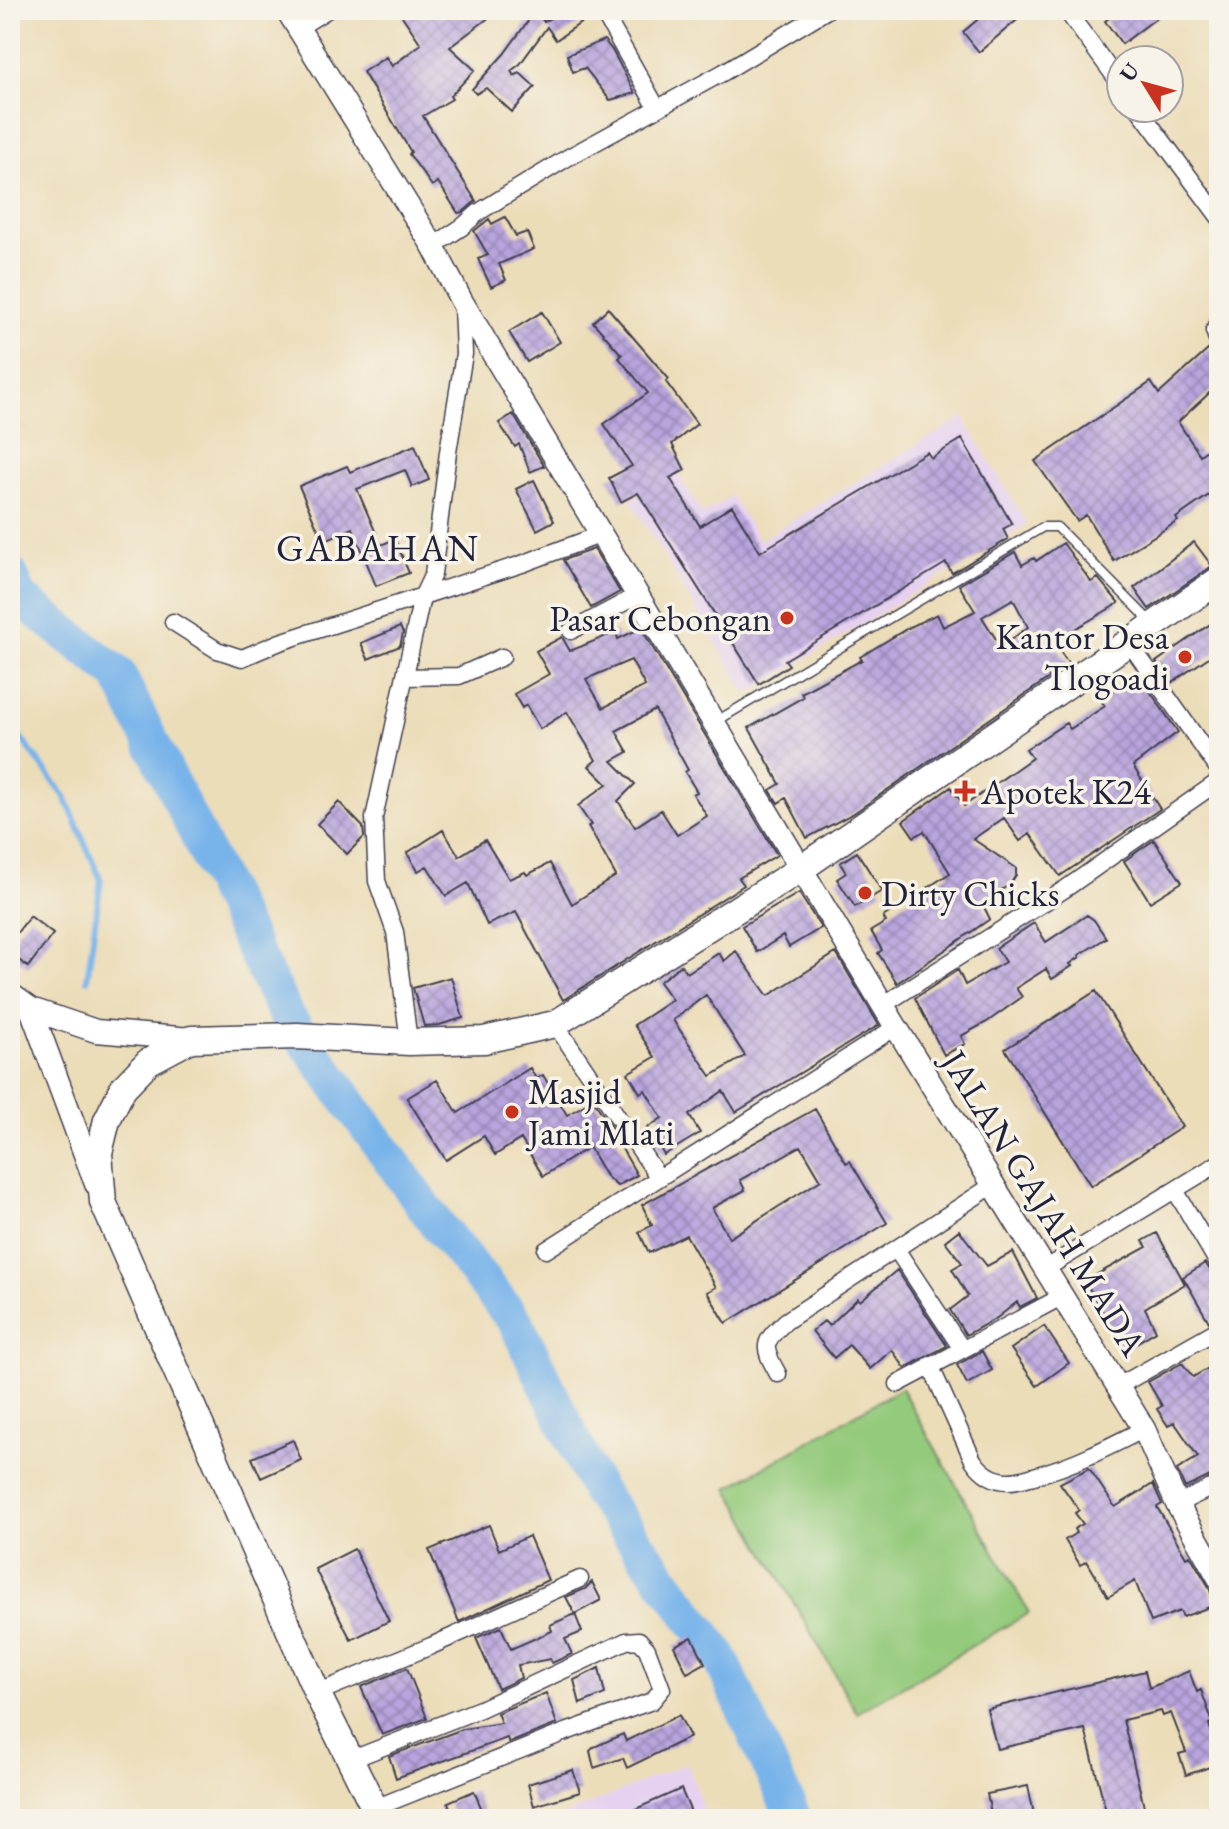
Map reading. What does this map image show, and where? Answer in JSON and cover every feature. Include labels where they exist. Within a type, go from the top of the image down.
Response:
[{"type":"main road","name":"JALAN GAJAH MADA","points":[[292,19],[433,246],[462,302],[896,1027],[1144,1429],[1177,1504],[1219,1578]]},
{"type":"main road","points":[[10,994],[31,1009],[96,1031],[191,1039],[297,1036],[409,1042],[484,1040],[555,1024],[802,868],[1219,580]]},
{"type":"main road","points":[[31,1009],[103,1202],[317,1693],[377,1814]]},
{"type":"main road","points":[[103,1202],[99,1153],[107,1120],[123,1088],[148,1062],[191,1039]]},
{"type":"street","points":[[292,19],[327,10]]},
{"type":"street","points":[[602,10],[657,108]]},
{"type":"street","points":[[433,246],[491,204],[827,10]]},
{"type":"street","points":[[1075,13],[1105,60]]},
{"type":"street","points":[[1150,124],[1219,217]]},
{"type":"street","points":[[409,1042],[395,932],[377,881],[374,818],[422,597],[433,574],[464,354],[462,302]]},
{"type":"street","points":[[1219,321],[1214,331],[1219,344]]},
{"type":"street","points":[[173,622],[217,650],[242,658],[280,642],[422,597],[602,534]]},
{"type":"street","points":[[571,631],[638,595]]},
{"type":"street","points":[[1130,644],[1219,770]]},
{"type":"street","points":[[405,677],[459,676],[502,657]]},
{"type":"street","points":[[883,1005],[1065,889],[1219,781]]},
{"type":"street","points":[[555,1024],[659,1178]]},
{"type":"street","points":[[546,1250],[896,1027]]},
{"type":"street","points":[[1045,1269],[1219,1163]]},
{"type":"street","points":[[778,1374],[766,1352],[767,1340],[773,1332],[993,1185]]},
{"type":"street","points":[[1175,1190],[1219,1265]]},
{"type":"street","points":[[896,1249],[962,1349]]},
{"type":"street","points":[[898,1384],[1061,1297]]},
{"type":"street","points":[[1117,1387],[1219,1329]]},
{"type":"street","points":[[930,1365],[973,1460],[979,1469],[1000,1480],[1010,1481],[1063,1468],[1144,1429]]},
{"type":"street","points":[[1177,1504],[1219,1484]]},
{"type":"street","points":[[317,1693],[580,1579]]},
{"type":"street","points":[[350,1760],[480,1709],[626,1641],[639,1640],[647,1649],[662,1689],[652,1701],[563,1733],[377,1814]]},
{"type":"lane","points":[[715,722],[1043,527],[1057,527],[1155,626]]},
{"type":"shaded area","name":"Pasar Cebongan","points":[[963,417],[1027,524],[747,694],[631,501],[677,473],[703,514],[732,496],[759,541]]},
{"type":"shaded area","points":[[687,1763],[707,1819],[556,1819]]},
{"type":"green space","points":[[901,1388],[1029,1613],[857,1713],[728,1488]]},
{"type":"building","points":[[398,10],[499,10],[450,47],[475,70],[450,96],[452,99],[423,116],[476,201],[463,212],[458,213],[438,182],[432,186],[409,154],[411,152],[363,72],[386,57],[392,66],[421,44]]},
{"type":"building","points":[[536,10],[544,22],[561,10],[591,10],[592,15],[556,40],[547,27],[520,64],[511,71],[514,76],[520,73],[535,87],[512,112],[486,88],[476,94],[472,89],[504,54]]},
{"type":"building","points":[[989,10],[1029,10],[979,52],[963,32]]},
{"type":"building","points":[[1120,10],[1167,10],[1122,44],[1105,21]]},
{"type":"building","points":[[604,40],[635,93],[610,100],[585,68],[573,72],[567,55]]},
{"type":"building","points":[[505,217],[516,236],[527,232],[534,249],[499,264],[506,280],[491,287],[478,259],[488,255],[474,231],[489,219],[492,224]]},
{"type":"building","name":"Pasar Cebongan","points":[[608,308],[669,379],[666,382],[697,424],[672,444],[685,470],[670,478],[700,526],[732,506],[760,552],[927,452],[931,458],[962,439],[1012,524],[1003,529],[1008,539],[952,573],[946,563],[785,660],[789,665],[759,684],[638,493],[621,502],[609,478],[632,466],[604,424],[648,393],[619,358],[622,355],[593,322]]},
{"type":"building","points":[[542,312],[560,342],[527,362],[509,332]]},
{"type":"building","points":[[1209,349],[1219,355],[1219,384],[1178,422],[1200,455],[1212,446],[1219,457],[1219,509],[1209,495],[1176,518],[1178,521],[1114,561],[1086,515],[1077,521],[1035,461],[1151,382],[1159,394]]},
{"type":"building","points":[[513,414],[544,466],[530,472],[519,444],[515,447],[499,423]]},
{"type":"building","points":[[415,445],[429,480],[412,487],[405,470],[357,489],[381,545],[395,539],[409,573],[376,586],[353,528],[323,541],[299,486],[347,466],[350,472]]},
{"type":"building","points":[[534,480],[554,521],[537,530],[516,489]]},
{"type":"building","points":[[1194,542],[1212,566],[1149,609],[1134,588]]},
{"type":"building","points":[[1063,543],[1091,582],[1098,578],[1119,603],[1053,642],[1069,664],[854,813],[807,838],[786,798],[778,803],[770,790],[780,784],[749,728],[803,697],[801,693],[862,660],[860,657],[908,628],[937,614],[943,627],[975,611],[959,585],[1015,552],[1022,565],[1034,558],[1036,561]],"holes":[[[1013,599],[1028,627],[1001,647],[982,617]]]},
{"type":"building","points":[[594,549],[620,592],[591,608],[563,560]]},
{"type":"building","name":"Kantor Desa Tlogoadi","points":[[1219,618],[1219,650],[1171,683],[1156,662]]},
{"type":"building","points":[[400,627],[403,633],[400,646],[368,659],[361,643]]},
{"type":"building","points":[[641,628],[777,855],[739,878],[744,885],[563,1000],[516,912],[487,925],[468,883],[446,896],[427,866],[418,871],[407,853],[443,830],[459,856],[485,840],[509,879],[525,872],[527,875],[550,863],[572,904],[616,876],[578,806],[607,784],[589,766],[596,760],[567,712],[540,729],[526,705],[522,708],[514,694],[549,674],[536,651],[562,637],[570,651],[616,632],[618,639]],"holes":[[[631,660],[645,686],[603,708],[586,679]],[[655,710],[688,770],[685,772],[697,792],[693,794],[707,816],[677,835],[661,810],[635,827],[618,801],[635,784],[612,761],[628,752],[616,731]]]},
{"type":"building","points":[[1138,674],[1178,732],[1133,766],[1160,809],[1060,876],[1030,834],[1020,841],[1004,818],[973,839],[1016,868],[1016,875],[1010,884],[982,903],[990,919],[897,983],[878,953],[882,950],[871,931],[886,922],[883,917],[950,873],[924,831],[914,837],[903,821],[951,787],[964,806],[1032,758],[1026,749],[1066,723],[1070,729],[1105,706],[1100,699]]},
{"type":"building","points":[[339,802],[363,827],[364,837],[347,854],[317,824]]},
{"type":"building","points":[[1154,840],[1182,882],[1150,902],[1124,861]]},
{"type":"building","name":"Dirty Chicks","points":[[857,852],[882,891],[855,907],[837,879],[846,873],[840,863]]},
{"type":"building","points":[[799,893],[821,928],[789,947],[783,936],[757,952],[742,926]]},
{"type":"building","points":[[1087,915],[1106,938],[1079,955],[1070,964],[1072,966],[1052,979],[1046,969],[1016,988],[1022,997],[961,1036],[965,1044],[944,1055],[915,998],[958,970],[965,985],[1005,962],[996,948],[1034,923],[1046,942]]},
{"type":"building","points":[[30,916],[53,934],[28,967],[10,953],[10,942]]},
{"type":"building","points":[[736,951],[768,996],[836,953],[879,1025],[736,1112],[723,1091],[689,1115],[700,1133],[664,1155],[647,1128],[662,1118],[645,1090],[640,1093],[628,1073],[655,1057],[634,1025],[672,1000],[659,982],[681,965],[687,973],[719,953],[724,961]],"holes":[[[706,995],[745,1056],[711,1076],[673,1020]]]},
{"type":"building","points":[[451,977],[463,1018],[424,1026],[413,988]]},
{"type":"building","points":[[1096,991],[1182,1127],[1091,1186],[1005,1049]]},
{"type":"building","points":[[530,1068],[536,1079],[543,1075],[567,1115],[593,1100],[616,1134],[637,1175],[617,1186],[606,1176],[589,1147],[543,1176],[521,1139],[495,1155],[484,1136],[446,1160],[407,1098],[437,1080],[458,1113]]},
{"type":"building","points":[[815,1109],[846,1163],[850,1161],[887,1223],[726,1323],[707,1292],[716,1287],[686,1235],[649,1253],[639,1232],[652,1225],[642,1205]],"holes":[[[801,1146],[821,1180],[729,1238],[712,1208],[745,1190],[740,1180]]]},
{"type":"building","points":[[959,1230],[987,1266],[1013,1252],[1037,1298],[1020,1307],[1017,1302],[997,1318],[966,1335],[950,1310],[968,1296],[952,1269],[962,1263],[945,1241]]},
{"type":"building","points":[[1157,1233],[1185,1284],[1145,1308],[1156,1331],[1124,1350],[1085,1281],[1147,1247],[1143,1241]]},
{"type":"building","points":[[1205,1263],[1213,1274],[1219,1276],[1219,1318],[1209,1322],[1183,1277]]},
{"type":"building","points":[[897,1270],[947,1346],[905,1368],[892,1350],[870,1369],[849,1345],[834,1358],[812,1331],[824,1321],[829,1326],[858,1298],[860,1301]]},
{"type":"building","points":[[1044,1326],[1069,1363],[1037,1386],[1011,1349]]},
{"type":"building","points":[[982,1351],[992,1370],[967,1384],[957,1365]]},
{"type":"building","points":[[1219,1362],[1219,1472],[1185,1488],[1177,1470],[1198,1457],[1174,1422],[1168,1426],[1157,1409],[1162,1406],[1148,1382],[1182,1363],[1193,1377]]},
{"type":"building","points":[[293,1440],[301,1460],[261,1478],[252,1458]]},
{"type":"building","points":[[1089,1468],[1115,1507],[1153,1484],[1162,1504],[1157,1507],[1186,1557],[1190,1555],[1209,1587],[1215,1605],[1183,1617],[1180,1611],[1151,1622],[1135,1581],[1108,1597],[1087,1561],[1080,1565],[1065,1540],[1083,1524],[1075,1513],[1079,1510],[1060,1483]]},
{"type":"building","points":[[489,1525],[499,1550],[529,1536],[548,1580],[459,1622],[429,1550]]},
{"type":"building","points":[[354,1549],[389,1621],[351,1640],[315,1569]]},
{"type":"building","points":[[592,1582],[601,1600],[575,1614],[566,1597],[585,1589]]},
{"type":"building","points":[[575,1614],[582,1632],[565,1639],[572,1654],[552,1663],[550,1659],[518,1665],[521,1678],[498,1689],[476,1638],[501,1627],[511,1649],[552,1631],[550,1625]]},
{"type":"building","points":[[692,1637],[705,1663],[687,1673],[674,1646]]},
{"type":"building","points":[[407,1668],[427,1718],[382,1735],[361,1687]]},
{"type":"building","points":[[599,1668],[605,1694],[580,1704],[574,1680]]},
{"type":"building","points":[[1145,1671],[1149,1688],[1189,1671],[1197,1692],[1201,1690],[1213,1723],[1209,1724],[1219,1755],[1219,1764],[1186,1775],[1179,1754],[1186,1752],[1171,1713],[1163,1716],[1161,1711],[1123,1720],[1147,1819],[1108,1819],[1085,1729],[997,1749],[987,1709]]},
{"type":"building","points":[[546,1693],[557,1724],[509,1743],[507,1738],[396,1778],[389,1756],[463,1729],[501,1723],[497,1713]]},
{"type":"building","points":[[679,1715],[690,1737],[627,1768],[623,1758],[594,1768],[590,1751],[594,1747],[623,1734],[626,1741]]},
{"type":"building","points":[[573,1770],[580,1792],[534,1806],[528,1784]]},
{"type":"building","points":[[1028,1786],[1035,1819],[992,1819],[987,1794]]},
{"type":"building","points":[[681,1789],[694,1819],[613,1819]]},
{"type":"building","points":[[474,1791],[486,1819],[454,1819],[448,1802]]},
{"type":"waterway","points":[[10,574],[20,598],[118,674],[286,1015],[437,1224],[515,1321],[598,1491],[719,1655],[794,1819]]},
{"type":"waterway","points":[[10,723],[65,797],[101,880],[87,980]]},
{"type":"place","name":"Pasar Cebongan","points":[[787,618]]},
{"type":"place","name":"Kantor Desa Tlogoadi","points":[[1185,657]]},
{"type":"place","name":"Apotek K24","points":[[965,791]]},
{"type":"place","name":"Dirty Chicks","points":[[865,893]]},
{"type":"place","name":"Masjid Jami Mlati","points":[[512,1112]]},
{"type":"district","name":"GABAHAN","points":[[378,547]]}]
